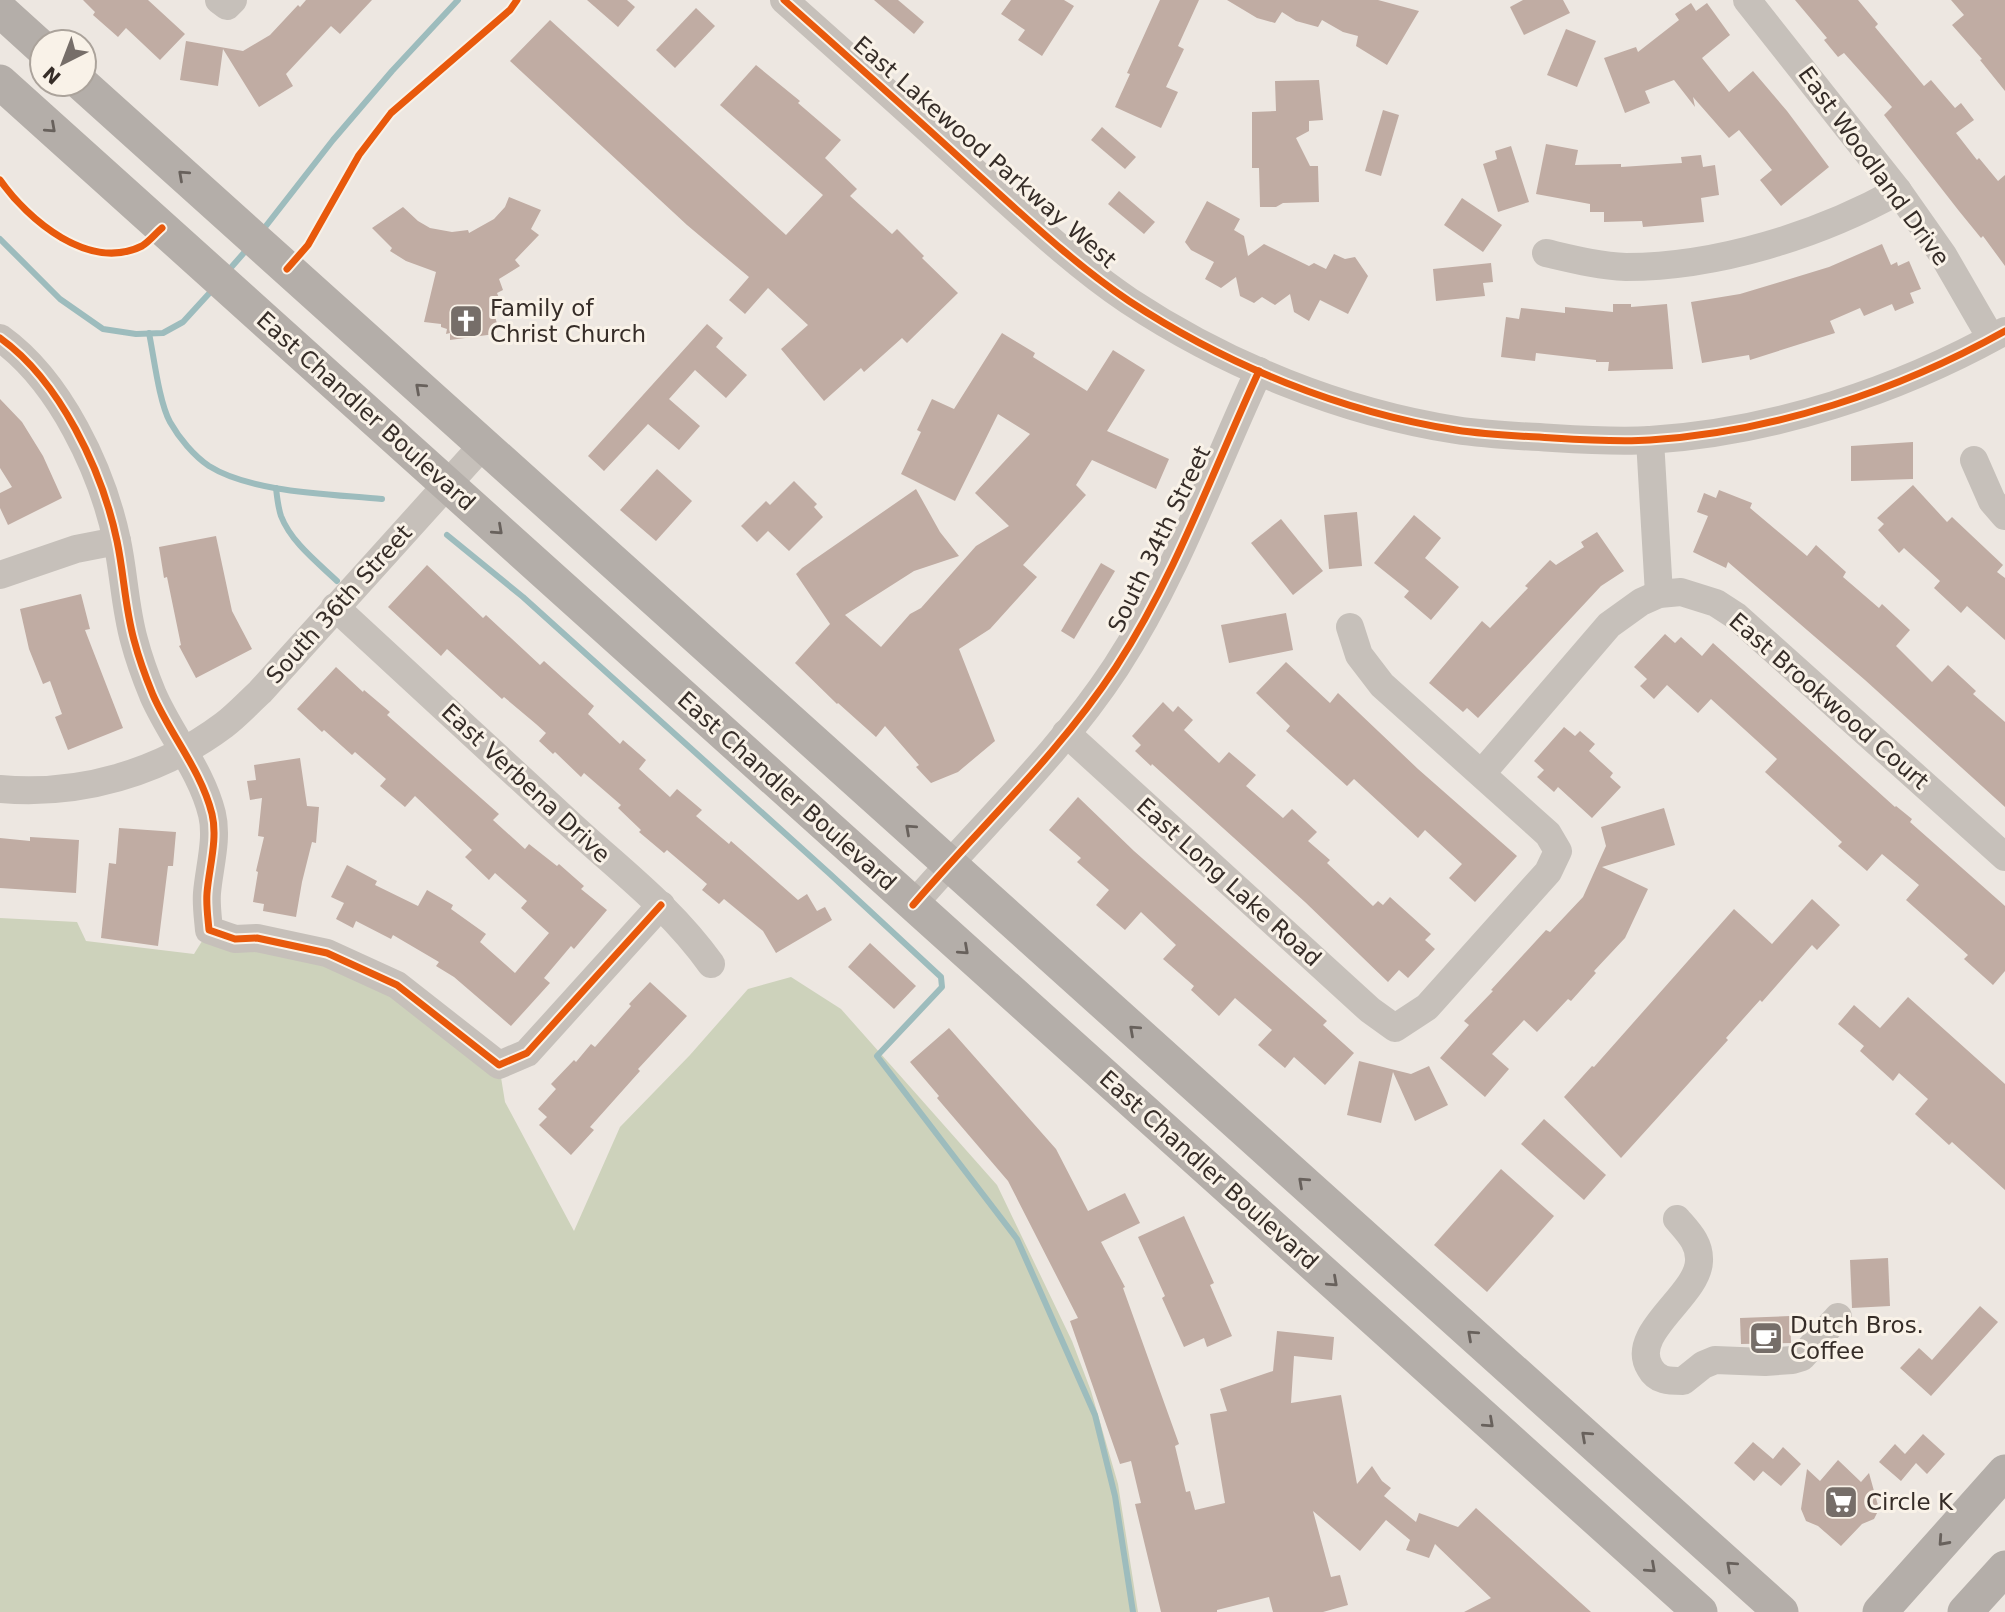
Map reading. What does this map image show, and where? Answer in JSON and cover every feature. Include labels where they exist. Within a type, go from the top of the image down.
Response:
[{"type":"main road","points":[[0,10],[28,35]]},
{"type":"main road","name":"East Chandler Boulevard","points":[[0,82],[1700,1612]]},
{"type":"main road","points":[[98,98],[1781,1612]]},
{"type":"main road","points":[[1880,1612],[2005,1472]]},
{"type":"main road","points":[[1965,1612],[1999,1586]]},
{"type":"street","name":"East Lakewood Parkway West","points":[[785,0],[1058,248],[1087,271],[1168,325],[1259,371],[1360,407],[1406,420],[1457,430],[1561,439],[1650,440],[1714,432],[1804,413],[1904,379],[1998,335]]},
{"type":"street","name":"East Woodland Drive","points":[[1747,0],[1898,191],[1998,335]]},
{"type":"street","points":[[1546,253],[1625,267],[1722,256],[1801,236],[1838,222],[1898,191]]},
{"type":"street","points":[[0,338],[41,377],[65,410],[108,505],[134,640],[153,695],[197,774],[212,816],[213,851],[207,894],[209,930],[235,939],[257,938],[327,953],[397,985],[499,1065],[527,1053],[661,905]]},
{"type":"street","name":"South 34th Street","points":[[913,905],[1033,772],[1115,668],[1147,616],[1259,371]]},
{"type":"street","points":[[1350,628],[1359,654],[1382,685],[1482,773],[1609,625],[1641,602],[1660,594],[1650,440]]},
{"type":"street","name":"South 36th Street","points":[[0,789],[49,790],[85,786],[124,777],[183,750],[226,724],[260,692],[483,445]]},
{"type":"street","points":[[1974,460],[1992,501],[2005,516]]},
{"type":"street","points":[[0,575],[76,549],[117,541]]},
{"type":"street","name":"East Brookwood Court","points":[[1660,594],[1681,592],[1716,603],[1736,616],[2005,857]]},
{"type":"street","name":"East Verbena Drive","points":[[335,607],[661,905],[689,934],[710,964]]},
{"type":"street","name":"East Long Lake Road","points":[[1066,733],[1370,1010],[1395,1028],[1427,1007],[1548,872],[1558,851],[1548,834],[1482,773]]},
{"type":"street","points":[[1672,1225],[1693,1238],[1700,1259],[1698,1271],[1649,1338],[1645,1352],[1648,1366],[1656,1376],[1667,1381],[1683,1381],[1703,1365],[1715,1360],[1765,1362],[1802,1357],[1838,1317]]},
{"type":"green space","points":[[0,918],[77,922],[86,941],[194,954],[209,930],[327,953],[499,1065],[505,1102],[574,1231],[620,1127],[690,1055],[748,989],[791,977],[841,1009],[997,1185],[1072,1341],[1091,1391],[1118,1484],[1138,1612],[0,1612]]},
{"type":"building","points":[[83,0],[148,0],[185,34],[160,60],[126,28],[118,37],[93,15],[95,12]]},
{"type":"building","points":[[306,0],[372,0],[340,34],[331,26],[286,74],[293,86],[259,107],[223,49],[218,86],[180,80],[186,41],[243,51],[270,35]]},
{"type":"building","points":[[587,0],[627,0],[635,7],[618,27]]},
{"type":"building","points":[[874,0],[898,0],[924,22],[914,34]]},
{"type":"building","points":[[1011,0],[1064,0],[1074,6],[1042,56],[1018,40],[1025,30],[1001,14]]},
{"type":"building","points":[[1160,0],[1199,0],[1178,46],[1184,49],[1166,87],[1178,92],[1161,128],[1115,107],[1130,74],[1127,73]]},
{"type":"building","points":[[1227,0],[1378,0],[1419,11],[1387,65],[1356,46],[1358,36],[1343,32],[1322,20],[1318,27],[1296,21],[1282,12],[1275,23],[1257,18]]},
{"type":"building","points":[[1523,0],[1563,0],[1570,13],[1524,35],[1510,7]]},
{"type":"building","points":[[1795,0],[1858,0],[1878,24],[1875,27],[1924,86],[1931,80],[1955,108],[1961,103],[1974,120],[1956,133],[1998,181],[2005,175],[2005,266],[1884,115],[1892,107],[1844,53],[1838,57],[1824,40],[1827,38]]},
{"type":"building","points":[[1951,0],[2005,0],[2005,91],[1980,60],[1982,59],[1952,25],[1964,15]]},
{"type":"building","points":[[1691,3],[1696,11],[1707,3],[1730,35],[1702,58],[1729,92],[1753,71],[1829,167],[1781,206],[1760,180],[1772,170],[1739,130],[1729,138],[1693,97],[1695,107],[1674,80],[1645,91],[1650,103],[1625,113],[1604,58],[1636,47],[1638,52],[1679,20],[1675,14]]},
{"type":"building","points":[[696,8],[715,26],[675,68],[656,50]]},
{"type":"building","points":[[550,20],[786,235],[823,195],[720,105],[756,65],[800,101],[798,103],[841,140],[825,158],[857,189],[850,196],[892,234],[897,229],[958,293],[907,343],[902,338],[864,372],[861,368],[824,401],[781,349],[808,325],[768,288],[745,314],[729,300],[749,277],[687,225],[510,61]]},
{"type":"building","points":[[1566,29],[1596,41],[1577,87],[1547,75]]},
{"type":"building","points":[[1319,80],[1323,120],[1309,121],[1309,131],[1296,138],[1310,166],[1318,166],[1319,202],[1260,207],[1259,168],[1252,168],[1252,112],[1276,111],[1275,81]]},
{"type":"building","points":[[1383,110],[1399,115],[1381,176],[1365,171]]},
{"type":"building","points":[[1102,127],[1136,157],[1125,169],[1091,140]]},
{"type":"building","points":[[1546,144],[1578,150],[1575,165],[1621,164],[1621,167],[1682,163],[1681,157],[1701,155],[1703,167],[1715,165],[1719,195],[1701,198],[1704,222],[1643,227],[1642,221],[1604,222],[1604,212],[1590,212],[1590,204],[1536,194]]},
{"type":"building","points":[[1511,146],[1529,202],[1498,212],[1483,164],[1497,159],[1495,151]]},
{"type":"building","points":[[1119,191],[1155,222],[1144,234],[1108,204]]},
{"type":"building","points":[[509,197],[541,210],[531,229],[539,235],[515,260],[520,266],[499,279],[503,290],[497,293],[501,303],[492,306],[498,327],[494,329],[495,334],[450,340],[450,333],[446,334],[447,329],[441,327],[441,324],[424,322],[436,272],[406,261],[390,251],[392,248],[372,228],[403,207],[430,228],[452,232],[468,230],[469,233],[494,219],[505,207]]},
{"type":"building","points":[[1462,198],[1502,225],[1483,252],[1444,225]]},
{"type":"building","points":[[1207,201],[1240,219],[1234,230],[1244,236],[1248,256],[1264,244],[1309,266],[1314,263],[1326,269],[1334,254],[1345,259],[1355,257],[1368,276],[1348,314],[1320,300],[1309,321],[1294,312],[1290,294],[1275,305],[1262,297],[1254,303],[1240,296],[1236,277],[1221,288],[1205,279],[1214,262],[1191,250],[1185,242]]},
{"type":"building","points":[[1882,244],[1891,265],[1897,262],[1898,266],[1909,261],[1921,289],[1910,293],[1914,303],[1895,311],[1892,304],[1864,316],[1860,308],[1830,321],[1835,333],[1750,360],[1749,355],[1702,363],[1691,302],[1740,294],[1780,282],[1829,267]]},
{"type":"building","points":[[1491,263],[1493,282],[1483,283],[1485,296],[1436,301],[1433,269]]},
{"type":"building","points":[[1613,304],[1631,304],[1631,307],[1667,304],[1673,369],[1608,371],[1609,362],[1596,360],[1536,353],[1535,361],[1501,357],[1506,317],[1519,319],[1521,308],[1565,313],[1565,307],[1613,312]]},
{"type":"building","points":[[707,324],[723,338],[716,347],[747,375],[726,398],[695,370],[669,399],[700,426],[679,450],[648,424],[604,471],[588,456]]},
{"type":"building","points":[[1002,333],[1035,353],[1033,357],[1087,391],[1113,350],[1145,370],[1107,431],[1169,459],[1156,489],[1092,460],[1076,485],[1086,495],[1023,565],[1037,577],[990,629],[959,649],[995,741],[958,772],[931,783],[885,726],[876,737],[795,663],[830,624],[796,574],[916,489],[940,532],[959,556],[914,571],[845,615],[881,647],[910,614],[921,608],[976,546],[1009,526],[975,493],[1030,434],[998,414],[955,501],[901,474],[921,432],[917,430],[932,399],[954,409]]},
{"type":"building","points":[[0,399],[22,422],[43,456],[62,498],[8,525],[0,508],[0,493],[12,487],[0,468]]},
{"type":"building","points":[[1913,442],[1913,479],[1851,481],[1851,446]]},
{"type":"building","points":[[657,469],[692,501],[656,541],[620,510]]},
{"type":"building","points":[[794,481],[817,504],[814,507],[823,517],[789,551],[768,531],[757,542],[741,526],[766,501],[770,505]]},
{"type":"building","points":[[1913,485],[1947,522],[1952,517],[2003,565],[1997,572],[2005,578],[2005,640],[1967,606],[1961,613],[1934,588],[1940,581],[1904,548],[1899,553],[1878,530],[1884,524],[1877,518]]},
{"type":"building","points":[[1719,490],[1752,503],[1750,508],[1807,556],[1816,545],[1846,572],[1843,577],[1879,608],[1882,604],[1910,630],[1896,646],[1932,682],[1948,665],[1976,691],[1973,694],[2005,722],[2005,807],[1865,680],[1728,562],[1726,568],[1693,552],[1708,516],[1697,512],[1704,493],[1716,498]]},
{"type":"building","points":[[1357,512],[1362,566],[1329,569],[1324,515]]},
{"type":"building","points":[[1414,515],[1441,538],[1425,558],[1459,587],[1431,620],[1404,597],[1409,591],[1374,563]]},
{"type":"building","points":[[1281,519],[1323,571],[1293,595],[1251,543]]},
{"type":"building","points":[[1597,532],[1624,571],[1601,586],[1478,718],[1467,708],[1463,712],[1429,683],[1482,621],[1490,628],[1550,560],[1556,565],[1584,547],[1581,542]]},
{"type":"building","points":[[216,536],[232,611],[252,649],[196,678],[179,646],[181,645],[159,547]]},
{"type":"building","points":[[1101,563],[1115,571],[1074,639],[1061,631]]},
{"type":"building","points":[[427,565],[483,618],[486,615],[540,665],[544,661],[594,706],[588,714],[620,744],[623,740],[646,760],[639,769],[670,797],[677,789],[702,810],[696,816],[729,844],[731,841],[798,900],[807,894],[817,911],[825,907],[832,920],[776,953],[763,931],[724,899],[719,904],[702,890],[707,884],[667,850],[664,853],[639,832],[641,830],[618,808],[621,805],[584,773],[581,777],[539,741],[546,733],[504,697],[502,699],[447,649],[441,656],[388,607]]},
{"type":"building","points":[[81,594],[90,629],[85,630],[123,728],[68,750],[55,717],[62,714],[50,681],[43,684],[29,649],[20,609]]},
{"type":"building","points":[[1286,613],[1293,650],[1229,663],[1221,625]]},
{"type":"building","points":[[1665,634],[1675,643],[1681,637],[1702,656],[1713,643],[1895,807],[1912,819],[1910,822],[2005,906],[2005,971],[1993,985],[1964,959],[1968,955],[1906,900],[1919,885],[1882,854],[1867,871],[1838,846],[1842,842],[1765,772],[1777,759],[1711,699],[1698,713],[1667,685],[1654,699],[1640,686],[1647,679],[1634,667]]},
{"type":"building","points":[[1286,662],[1330,703],[1338,693],[1418,769],[1517,856],[1475,902],[1449,878],[1462,864],[1425,830],[1418,838],[1354,779],[1347,786],[1286,731],[1290,726],[1256,693]]},
{"type":"building","points":[[336,667],[390,712],[387,715],[499,814],[493,820],[525,849],[529,844],[557,866],[559,864],[584,886],[581,889],[607,910],[574,949],[571,946],[544,978],[550,983],[511,1026],[454,977],[436,966],[439,962],[393,935],[391,939],[356,921],[353,928],[336,919],[344,903],[331,897],[347,865],[377,881],[375,885],[418,906],[427,890],[453,905],[451,909],[486,934],[480,942],[515,973],[549,933],[521,908],[527,901],[495,873],[489,880],[465,857],[472,850],[415,796],[405,807],[380,786],[386,779],[355,752],[352,755],[324,730],[322,732],[297,709]]},
{"type":"building","points":[[1163,702],[1173,712],[1178,706],[1193,720],[1184,730],[1219,763],[1229,752],[1256,775],[1246,786],[1283,818],[1292,809],[1317,832],[1308,841],[1330,860],[1327,863],[1373,906],[1378,901],[1383,905],[1390,897],[1431,934],[1425,940],[1435,949],[1408,978],[1399,970],[1388,982],[1305,902],[1135,751],[1141,745],[1132,736]]},
{"type":"building","points":[[1564,727],[1575,736],[1580,731],[1595,744],[1589,751],[1613,773],[1610,777],[1621,787],[1592,818],[1558,787],[1554,792],[1537,777],[1544,770],[1534,761]]},
{"type":"building","points":[[300,758],[307,806],[319,807],[316,843],[312,842],[296,917],[263,911],[264,904],[253,902],[256,871],[264,837],[258,836],[262,798],[250,800],[247,781],[256,780],[254,765]]},
{"type":"building","points":[[1078,797],[1134,851],[1327,1021],[1323,1025],[1354,1053],[1325,1085],[1294,1057],[1285,1068],[1258,1045],[1272,1030],[1235,998],[1219,1016],[1191,990],[1194,986],[1163,959],[1176,945],[1141,912],[1125,930],[1096,905],[1109,890],[1077,862],[1081,858],[1049,830]]},
{"type":"building","points":[[1664,808],[1675,845],[1602,867],[1648,889],[1625,938],[1571,1001],[1568,999],[1537,1032],[1524,1020],[1492,1054],[1509,1069],[1485,1097],[1440,1058],[1469,1025],[1464,1021],[1493,991],[1491,990],[1546,930],[1550,932],[1583,897],[1606,846],[1601,827]]},
{"type":"building","points":[[119,828],[176,832],[173,866],[168,866],[158,946],[101,938],[109,863],[116,864]]},
{"type":"building","points":[[30,837],[79,840],[76,893],[0,888],[0,838],[30,841]]},
{"type":"building","points":[[1812,899],[1840,925],[1817,950],[1812,945],[1762,1002],[1760,1000],[1726,1038],[1728,1040],[1621,1158],[1564,1097],[1592,1066],[1594,1067],[1734,909],[1772,944]]},
{"type":"building","points":[[870,943],[916,986],[894,1009],[848,967]]},
{"type":"building","points":[[650,982],[687,1016],[638,1069],[640,1071],[590,1127],[594,1130],[571,1155],[539,1125],[547,1117],[538,1109],[556,1089],[551,1084],[574,1060],[576,1062],[591,1044],[595,1047]]},
{"type":"building","points":[[1908,997],[2005,1084],[2005,1190],[1952,1142],[1949,1145],[1915,1114],[1928,1099],[1899,1073],[1893,1081],[1860,1051],[1864,1046],[1838,1024],[1854,1005],[1880,1028]]},
{"type":"building","points":[[949,1028],[1056,1149],[1088,1211],[1125,1193],[1140,1223],[1101,1242],[1125,1287],[1123,1288],[1179,1444],[1175,1446],[1186,1492],[1190,1491],[1195,1510],[1225,1503],[1210,1414],[1227,1411],[1220,1389],[1273,1371],[1277,1331],[1334,1337],[1332,1360],[1294,1356],[1291,1403],[1341,1395],[1357,1484],[1372,1466],[1382,1481],[1391,1488],[1384,1496],[1416,1522],[1419,1513],[1458,1527],[1476,1508],[1591,1612],[1464,1612],[1491,1598],[1435,1544],[1429,1558],[1406,1550],[1410,1540],[1386,1520],[1360,1551],[1313,1511],[1331,1577],[1340,1575],[1348,1605],[1323,1612],[1273,1612],[1269,1597],[1217,1612],[1161,1612],[1135,1504],[1141,1503],[1131,1461],[1120,1464],[1070,1321],[1078,1318],[1008,1181],[910,1062]]},
{"type":"building","points":[[1359,1061],[1411,1074],[1429,1066],[1448,1105],[1415,1121],[1393,1072],[1381,1123],[1347,1115]]},
{"type":"building","points":[[1544,1119],[1606,1175],[1584,1200],[1521,1144]]},
{"type":"building","points":[[1501,1169],[1554,1216],[1487,1292],[1434,1245]]},
{"type":"building","points":[[1184,1216],[1214,1283],[1210,1285],[1232,1336],[1207,1347],[1204,1338],[1184,1347],[1162,1298],[1165,1296],[1138,1237]]},
{"type":"building","points":[[1888,1258],[1890,1306],[1852,1308],[1850,1260]]},
{"type":"building","points":[[1980,1306],[1998,1322],[1931,1396],[1900,1368],[1919,1348],[1932,1360]]},
{"type":"building","points":[[1790,1316],[1791,1343],[1741,1344],[1740,1318]]},
{"type":"building","name":"Circle K","points":[[1923,1434],[1945,1454],[1927,1474],[1916,1463],[1901,1481],[1879,1462],[1895,1444],[1905,1454]]},
{"type":"building","points":[[1753,1442],[1773,1459],[1783,1447],[1801,1464],[1781,1486],[1763,1471],[1754,1481],[1734,1463]]},
{"type":"building","name":"Circle K","points":[[1838,1460],[1861,1482],[1869,1473],[1879,1509],[1874,1519],[1862,1524],[1841,1546],[1818,1526],[1806,1521],[1801,1509],[1807,1469],[1820,1481]]},
{"type":"waterway","points":[[262,231],[333,140],[458,0]]},
{"type":"waterway","points":[[0,239],[60,299],[103,329],[136,334],[163,333],[183,322],[215,287]]},
{"type":"waterway","points":[[228,271],[249,247]]},
{"type":"waterway","points":[[149,333],[160,391],[170,422],[187,446],[209,466],[227,475],[269,487],[382,499]]},
{"type":"waterway","points":[[276,488],[278,506],[285,525],[305,551],[337,581]]},
{"type":"waterway","points":[[447,535],[523,597],[941,977],[942,987],[877,1056],[1017,1239],[1095,1415],[1115,1496],[1133,1612]]},
{"type":"cycle path","points":[[287,269],[308,245],[359,155],[391,113],[510,10],[517,0]]},
{"type":"cycle path","points":[[784,0],[1050,239],[1129,301],[1205,346],[1245,365],[1286,383],[1370,411],[1456,430],[1504,435],[1626,441],[1696,435],[1742,428],[1834,405],[1922,372],[2005,331]]},
{"type":"cycle path","points":[[0,180],[43,225],[81,247],[101,252],[122,252],[142,246],[162,228]]},
{"type":"cycle path","points":[[0,338],[22,356],[59,402],[101,485],[117,541],[129,616],[140,661],[160,710],[201,783],[212,814],[214,843],[207,898],[209,930],[235,939],[257,938],[327,953],[397,985],[499,1065],[527,1053],[661,905]]},
{"type":"cycle path","points":[[913,905],[1045,760],[1116,667],[1157,596],[1193,522],[1259,371]]},
{"type":"place","name":"Family of Christ Church","points":[[466,321]]},
{"type":"place","name":"Dutch Bros. Coffee","points":[[1766,1338]]},
{"type":"place","name":"Circle K","points":[[1841,1502]]}]
